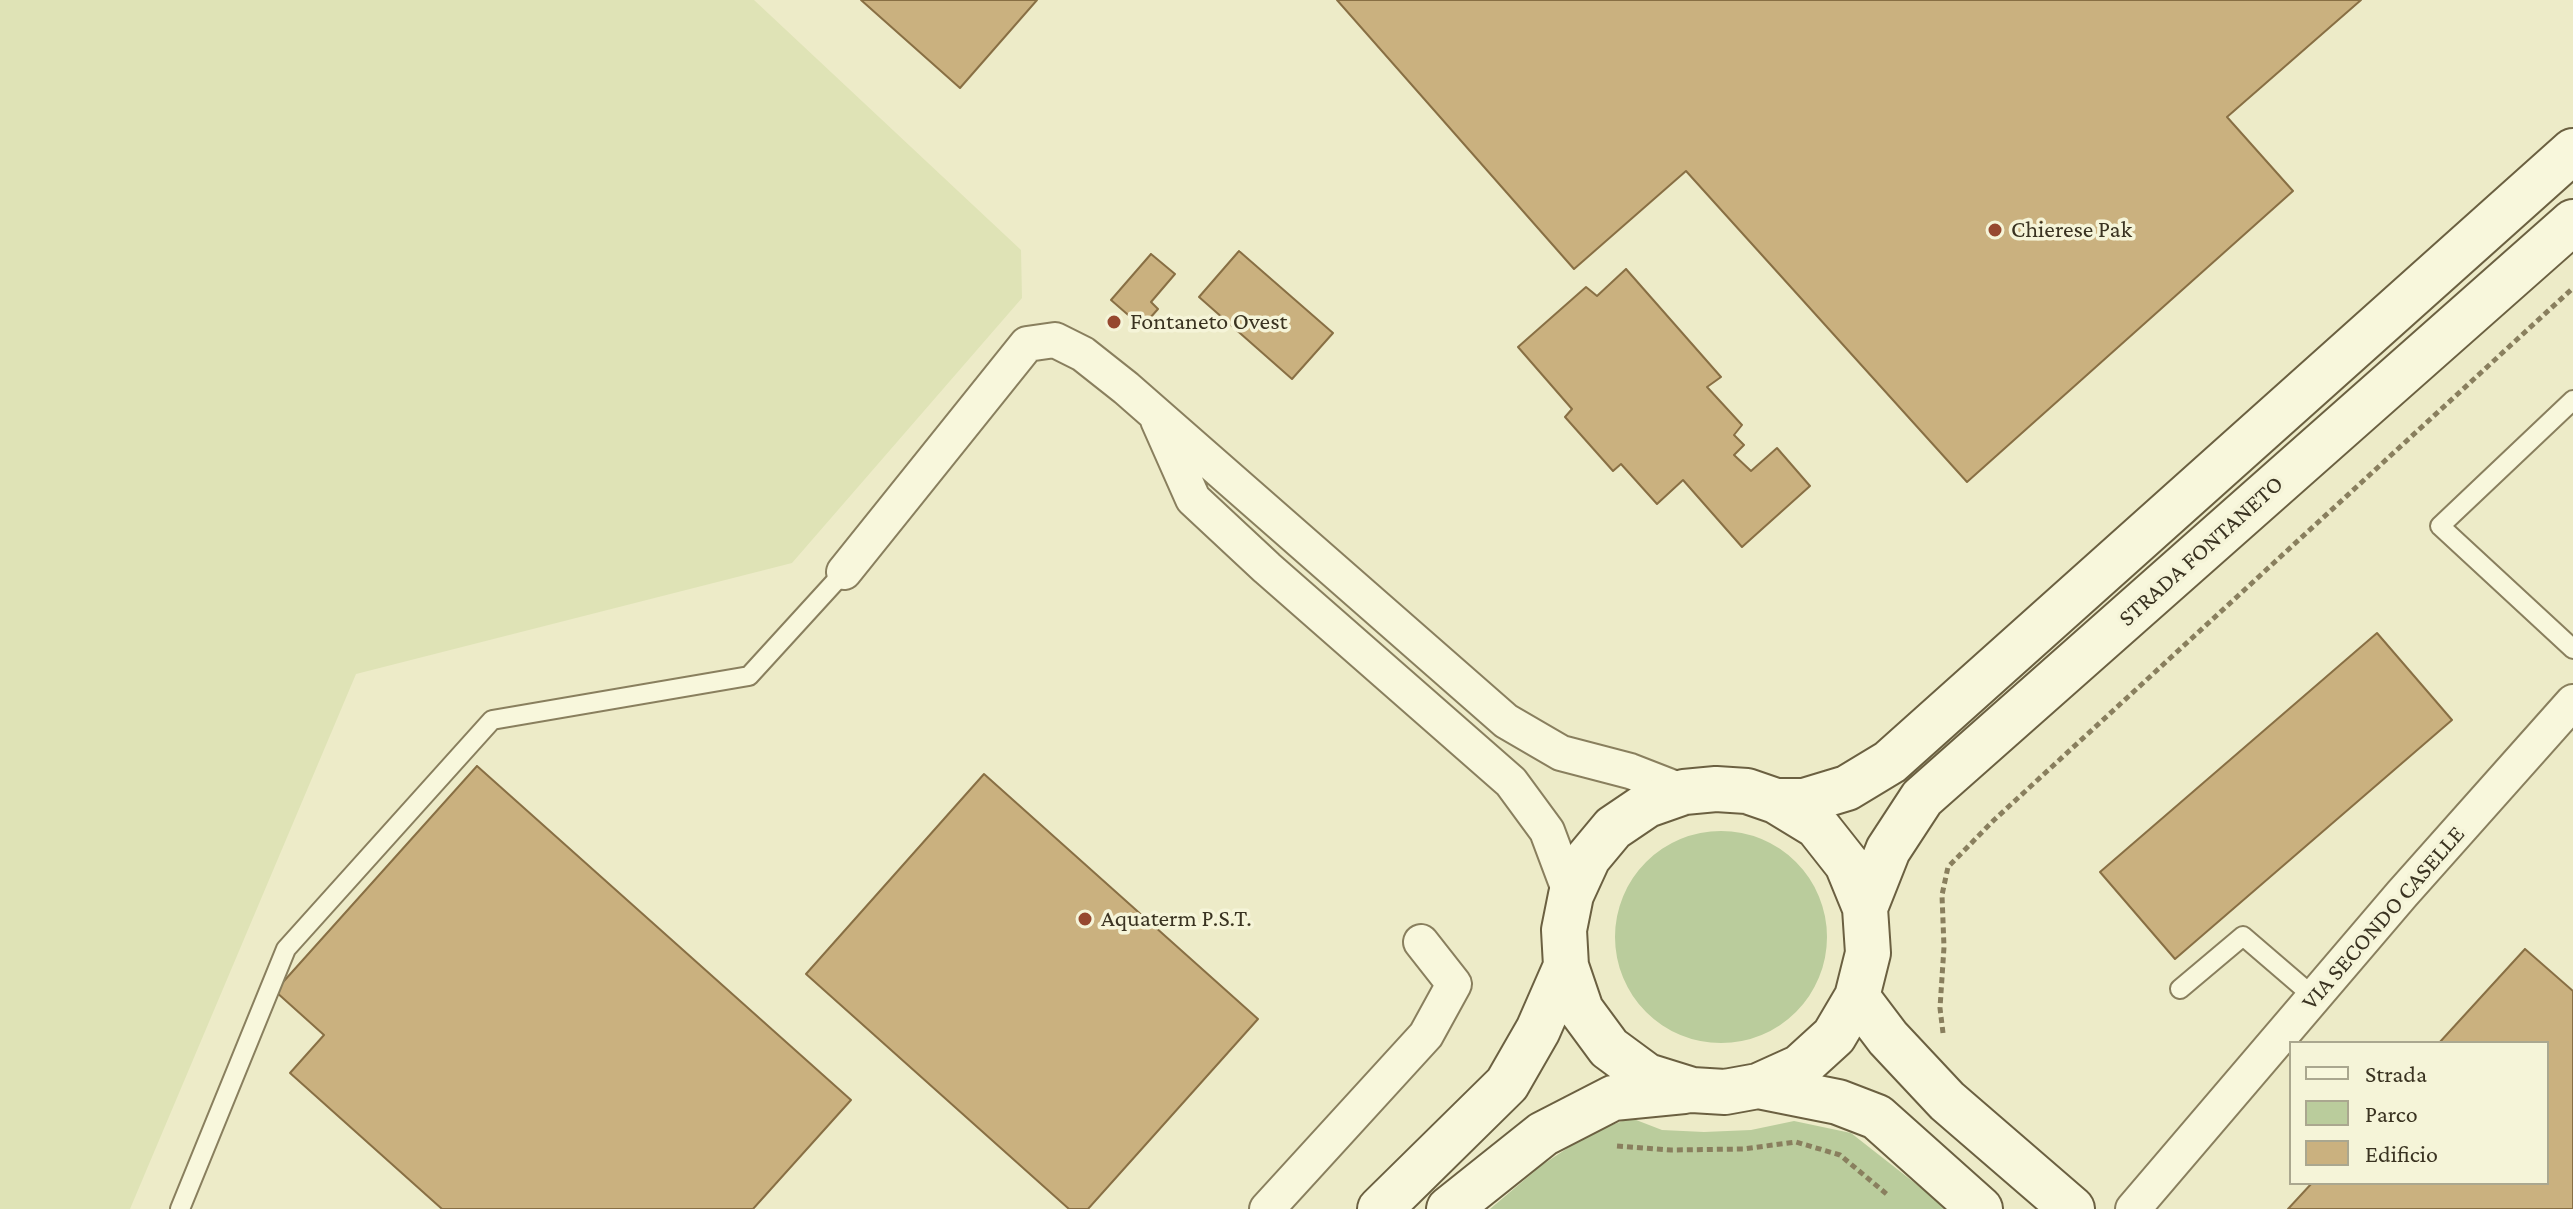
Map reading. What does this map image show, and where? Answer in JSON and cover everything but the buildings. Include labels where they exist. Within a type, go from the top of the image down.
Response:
[{"type":"street","points":[[1776,801],[1804,801],[1847,788],[1890,762],[2573,151]]},
{"type":"street","name":"STRADA FONTANETO","points":[[1865,908],[1888,850],[1922,798],[2573,222]]},
{"type":"street","points":[[844,572],[1027,344],[1055,340],[1083,354],[1126,388],[1506,721],[1561,753],[1630,771],[1684,792]]},
{"type":"street","points":[[1156,416],[1193,499],[1279,579],[1511,782],[1547,831],[1571,895]]},
{"type":"street","name":"VIA SECONDO CASELLE","points":[[2133,1209],[2402,894],[2573,702]]},
{"type":"street","name":"STRADA FONTANETO","points":[[1716,789],[1747,791],[1776,801],[1817,826],[1847,864],[1865,908],[1868,953],[1857,997],[1834,1036],[1800,1067],[1758,1086],[1725,1092],[1692,1090],[1647,1076],[1609,1048],[1581,1010],[1566,966],[1564,930],[1571,895],[1588,858],[1613,828],[1647,805],[1684,792],[1716,789]]},
{"type":"street","points":[[1267,1209],[1426,1035],[1454,984],[1421,942]]},
{"type":"street","points":[[1380,1209],[1507,1084],[1538,1030],[1566,966]]},
{"type":"street","points":[[1857,997],[1888,1038],[1947,1101],[2072,1209]]},
{"type":"street","points":[[1758,1086],[1838,1102],[1877,1117],[1980,1209]]},
{"type":"street","points":[[1449,1209],[1543,1134],[1613,1098],[1692,1090]]},
{"type":"lane","points":[[2573,400],[2440,526],[2573,649]]},
{"type":"lane","points":[[180,1209],[286,949],[492,720],[749,676],[844,572]]},
{"type":"lane","points":[[2180,989],[2243,936],[2314,997]]},
{"type":"path","points":[[1944,1045],[1940,1008],[1944,947],[1942,895],[1948,867],[1994,820],[2573,288]]},
{"type":"path","points":[[1609,1147],[1743,1149],[1796,1142],[1840,1155],[1889,1196]]},
{"type":"green space","points":[[0,0],[754,0],[1021,250],[1022,298],[792,563],[356,674],[130,1209],[0,1209]]},
{"type":"green space","points":[[1721,831],[1762,839],[1796,862],[1819,896],[1827,937],[1819,978],[1796,1012],[1762,1035],[1721,1043],[1680,1035],[1646,1012],[1623,978],[1615,937],[1623,896],[1646,862],[1680,839]]},
{"type":"green space","points":[[1631,1118],[1662,1130],[1751,1130],[1794,1121],[1851,1133],[1948,1209],[1490,1209],[1542,1165],[1592,1132]]},
{"type":"place","name":"Chierese Pak","points":[[1995,230]]},
{"type":"place","name":"Fontaneto Ovest","points":[[1114,322]]},
{"type":"place","name":"Aquaterm P.S.T.","points":[[1085,919]]}]
